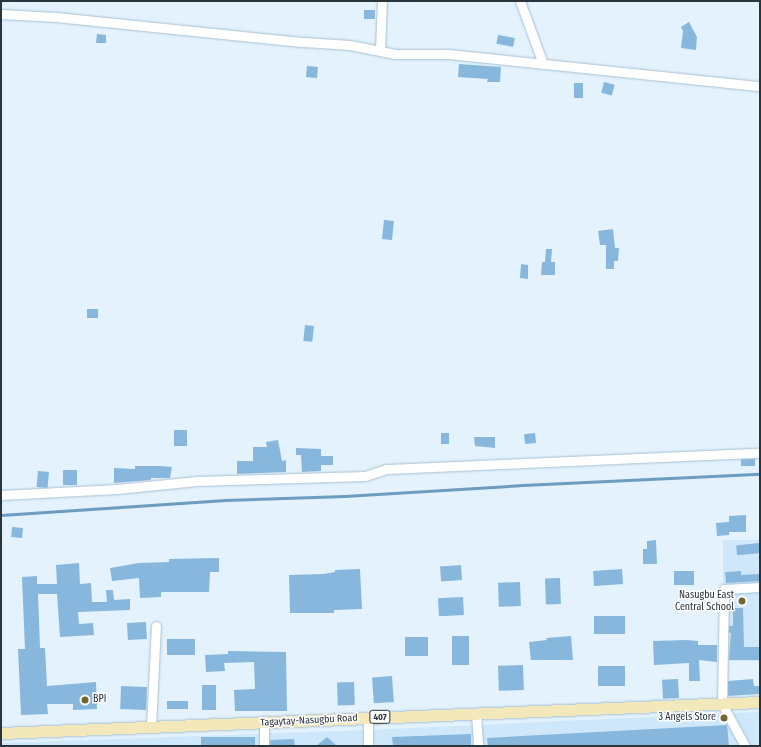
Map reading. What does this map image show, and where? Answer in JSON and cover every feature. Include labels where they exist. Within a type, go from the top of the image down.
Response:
[{"type":"main road","name":"Tagaytay-Nasugbu Road","points":[[1,733],[760,702]]},
{"type":"street","points":[[380,50],[382,1]]},
{"type":"street","points":[[520,1],[543,64]]},
{"type":"street","points":[[1,14],[56,17],[304,42],[350,45],[395,54],[448,54],[760,86]]},
{"type":"street","points":[[1,495],[117,489],[197,481],[365,476],[387,469],[760,453]]},
{"type":"street","points":[[745,746],[722,704],[724,589],[760,588]]},
{"type":"street","points":[[151,727],[156,626]]},
{"type":"street","points":[[476,714],[478,746]]},
{"type":"street","points":[[368,718],[368,746]]},
{"type":"street","points":[[264,723],[264,746]]},
{"type":"shaded area","name":"Nasugbu East Central School","points":[[723,540],[760,540],[760,661],[723,661]]},
{"type":"shaded area","points":[[760,712],[760,746],[1,746],[1,743],[368,730]]},
{"type":"building","points":[[364,10],[375,10],[375,19],[364,19]]},
{"type":"building","points":[[689,22],[697,37],[696,50],[681,48],[683,31],[681,27]]},
{"type":"building","points":[[97,34],[106,35],[106,43],[96,43]]},
{"type":"building","points":[[498,35],[515,38],[513,47],[496,44]]},
{"type":"building","points":[[459,64],[501,67],[500,82],[487,82],[488,79],[458,77]]},
{"type":"building","points":[[307,66],[318,67],[317,78],[306,77]]},
{"type":"building","points":[[604,82],[615,85],[612,95],[601,93]]},
{"type":"building","points":[[574,83],[583,83],[583,98],[574,98]]},
{"type":"building","points":[[384,220],[394,221],[392,240],[382,239]]},
{"type":"building","points":[[613,229],[615,248],[619,248],[618,261],[614,261],[614,269],[606,269],[606,245],[600,245],[598,231]]},
{"type":"building","points":[[546,249],[552,249],[551,262],[555,262],[555,275],[541,275],[542,262],[545,262]]},
{"type":"building","points":[[521,264],[528,265],[528,279],[520,278]]},
{"type":"building","points":[[87,309],[98,309],[98,318],[87,318]]},
{"type":"building","points":[[305,325],[314,326],[312,342],[303,341]]},
{"type":"building","points":[[174,430],[187,430],[187,446],[174,446]]},
{"type":"building","points":[[441,433],[449,433],[449,444],[441,444]]},
{"type":"building","points":[[535,433],[536,443],[525,444],[524,434]]},
{"type":"building","points":[[474,437],[495,437],[495,448],[475,446]]},
{"type":"building","points":[[278,440],[282,461],[286,460],[286,472],[237,474],[237,461],[253,461],[253,447],[267,447],[266,442]]},
{"type":"building","points":[[296,448],[321,449],[321,456],[333,456],[333,465],[321,465],[321,471],[302,472],[301,455],[296,455]]},
{"type":"building","points":[[741,459],[755,459],[755,466],[741,466]]},
{"type":"building","points":[[135,466],[172,467],[170,478],[151,478],[151,480],[114,483],[114,468],[135,469]]},
{"type":"building","points":[[63,470],[77,470],[77,485],[63,485]]},
{"type":"building","points":[[38,471],[49,472],[48,488],[37,487]]},
{"type":"building","points":[[746,515],[746,532],[729,532],[729,535],[717,536],[716,523],[729,522],[729,516]]},
{"type":"building","points":[[12,527],[23,528],[22,538],[11,537]]},
{"type":"building","points":[[656,540],[657,564],[643,564],[643,549],[647,549],[647,541]]},
{"type":"building","points":[[759,543],[760,553],[737,555],[736,545]]},
{"type":"building","points":[[219,558],[219,572],[210,572],[209,592],[161,592],[161,597],[140,598],[139,578],[112,581],[110,568],[139,563],[169,562],[169,559]]},
{"type":"building","points":[[79,563],[80,584],[91,583],[92,602],[107,602],[106,590],[113,590],[114,600],[130,599],[130,610],[78,612],[79,624],[93,623],[94,635],[60,637],[57,594],[38,594],[40,648],[45,648],[47,686],[96,682],[97,709],[73,710],[73,704],[47,704],[48,714],[21,715],[18,649],[25,649],[22,577],[37,576],[37,584],[57,584],[56,565]]},
{"type":"building","points":[[461,565],[462,580],[441,581],[440,566]]},
{"type":"building","points":[[360,569],[362,609],[334,610],[334,613],[290,613],[289,575],[323,574],[335,572],[335,570]]},
{"type":"building","points":[[622,569],[623,584],[594,586],[593,571]]},
{"type":"building","points":[[674,571],[694,571],[694,585],[674,585]]},
{"type":"building","points":[[741,571],[741,575],[760,574],[760,581],[726,583],[725,572]]},
{"type":"building","points":[[560,578],[561,604],[546,605],[545,579]]},
{"type":"building","points":[[520,582],[521,606],[499,607],[498,583]]},
{"type":"building","points":[[463,597],[464,615],[439,616],[438,598]]},
{"type":"building","points":[[733,608],[743,608],[744,647],[760,647],[760,660],[729,660],[731,633],[729,633],[729,626],[733,626]]},
{"type":"building","points":[[594,616],[625,616],[625,634],[594,634]]},
{"type":"building","points":[[146,622],[147,639],[128,640],[127,623]]},
{"type":"building","points":[[452,636],[469,636],[469,665],[452,665]]},
{"type":"building","points":[[571,636],[573,660],[531,660],[529,642],[547,640],[546,638]]},
{"type":"building","points":[[405,637],[428,637],[428,656],[405,656]]},
{"type":"building","points":[[167,639],[195,639],[195,655],[167,655]]},
{"type":"building","points":[[653,641],[698,641],[698,645],[717,645],[717,662],[699,660],[700,681],[689,681],[689,663],[654,665]]},
{"type":"building","points":[[228,651],[286,652],[287,711],[235,711],[234,690],[255,689],[254,662],[224,663],[225,671],[206,672],[205,655],[228,654]]},
{"type":"building","points":[[523,665],[524,690],[499,691],[498,666]]},
{"type":"building","points":[[598,666],[625,666],[625,686],[598,686]]},
{"type":"building","points":[[392,676],[394,702],[374,703],[372,677]]},
{"type":"building","points":[[678,679],[679,698],[663,699],[662,680]]},
{"type":"building","points":[[753,679],[754,686],[760,686],[760,694],[728,696],[728,681]]},
{"type":"building","points":[[354,682],[355,705],[338,706],[337,683]]},
{"type":"building","points":[[202,685],[216,685],[216,710],[202,710]]},
{"type":"building","points":[[121,686],[147,687],[146,710],[120,709]]},
{"type":"building","points":[[167,701],[188,701],[188,709],[167,709]]},
{"type":"building","points":[[727,725],[729,746],[488,746],[487,738]]},
{"type":"building","points":[[471,734],[471,746],[393,746],[392,737]]},
{"type":"building","points":[[201,737],[255,737],[255,746],[201,746]]},
{"type":"building","points":[[327,737],[337,746],[316,746]]},
{"type":"building","points":[[294,739],[295,746],[270,746],[270,740]]},
{"type":"waterway","points":[[1,515],[225,500],[345,496],[523,485],[760,474]]},
{"type":"place","name":"Nasugbu East Central School","points":[[742,601]]},
{"type":"place","name":"BPI","points":[[85,700]]},
{"type":"place","name":"3 Angels Store","points":[[724,718]]}]
